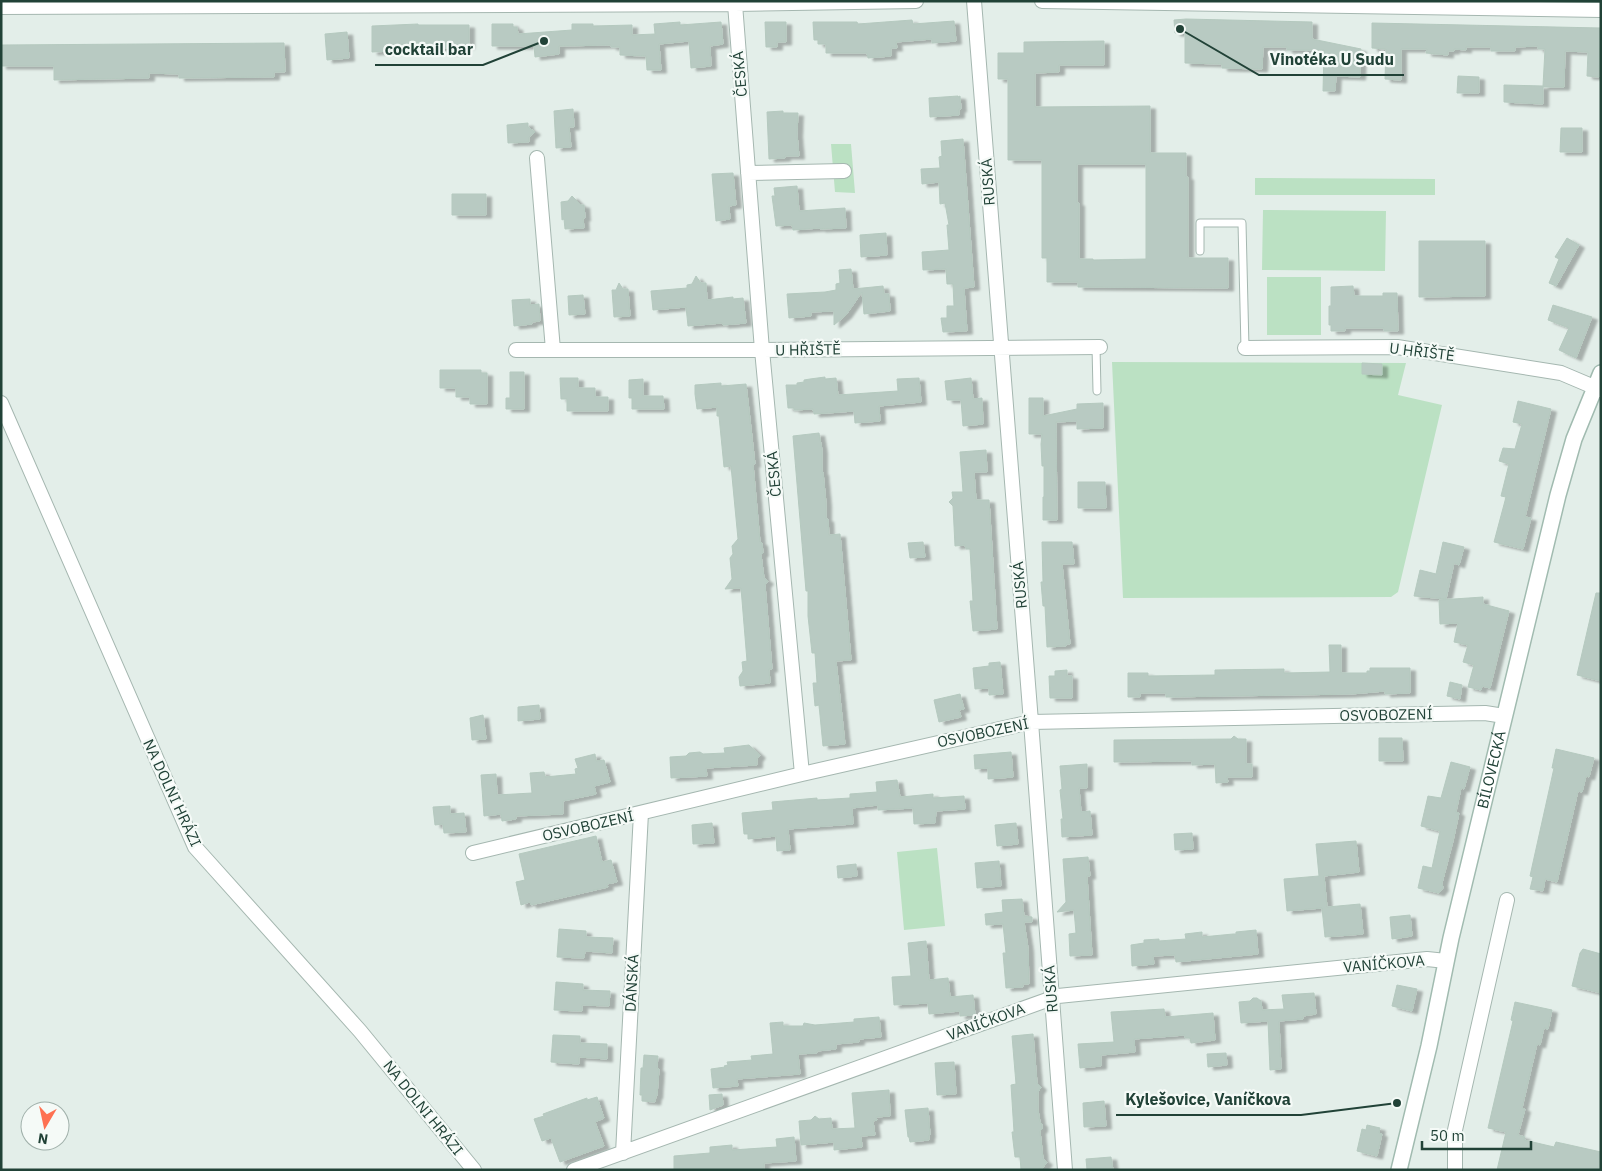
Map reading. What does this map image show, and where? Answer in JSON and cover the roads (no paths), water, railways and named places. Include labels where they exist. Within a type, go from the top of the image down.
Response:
[{"type":"main road","name":"BÍLOVECKÁ","points":[[1399,1170],[1423,1071],[1446,961],[1563,473],[1574,439],[1598,388],[1601,373]]},
{"type":"street","points":[[1,8],[734,4],[916,1]]},
{"type":"street","name":"RUSKÁ","points":[[974,1],[1032,722],[1065,1170]]},
{"type":"street","points":[[1042,1],[1601,10]]},
{"type":"street","name":"ČESKÁ","points":[[734,4],[762,350],[802,774]]},
{"type":"street","points":[[537,158],[553,350]]},
{"type":"street","points":[[748,174],[844,171]]},
{"type":"street","name":"U HŘIŠTĚ","points":[[516,350],[762,350],[1098,346]]},
{"type":"street","name":"U HŘIŠTĚ","points":[[1245,348],[1397,348],[1561,373],[1598,388]]},
{"type":"street","name":"NA DOLNI HRÁZI","points":[[1,403],[195,847],[360,1031],[474,1170]]},
{"type":"street","name":"OSVOBOZENÍ","points":[[474,853],[802,774],[1032,722],[1485,713],[1504,716]]},
{"type":"street","name":"DÁNSKÁ","points":[[623,1153],[641,813]]},
{"type":"street","points":[[1455,1170],[1455,1130],[1507,900]]},
{"type":"street","name":"VANÍČKOVA","points":[[574,1170],[1052,998],[1071,994],[1427,959],[1446,961]]},
{"type":"lane","points":[[1200,251],[1200,223],[1242,223],[1245,348]]},
{"type":"lane","points":[[1097,391],[1098,346]]},
{"type":"place","name":"Vinotéka U Sudu","points":[[1180,29]]},
{"type":"place","name":"cocktail bar","points":[[544,41]]},
{"type":"place","name":"Kylešovice, Vaníčkova","points":[[1397,1103]]}]
